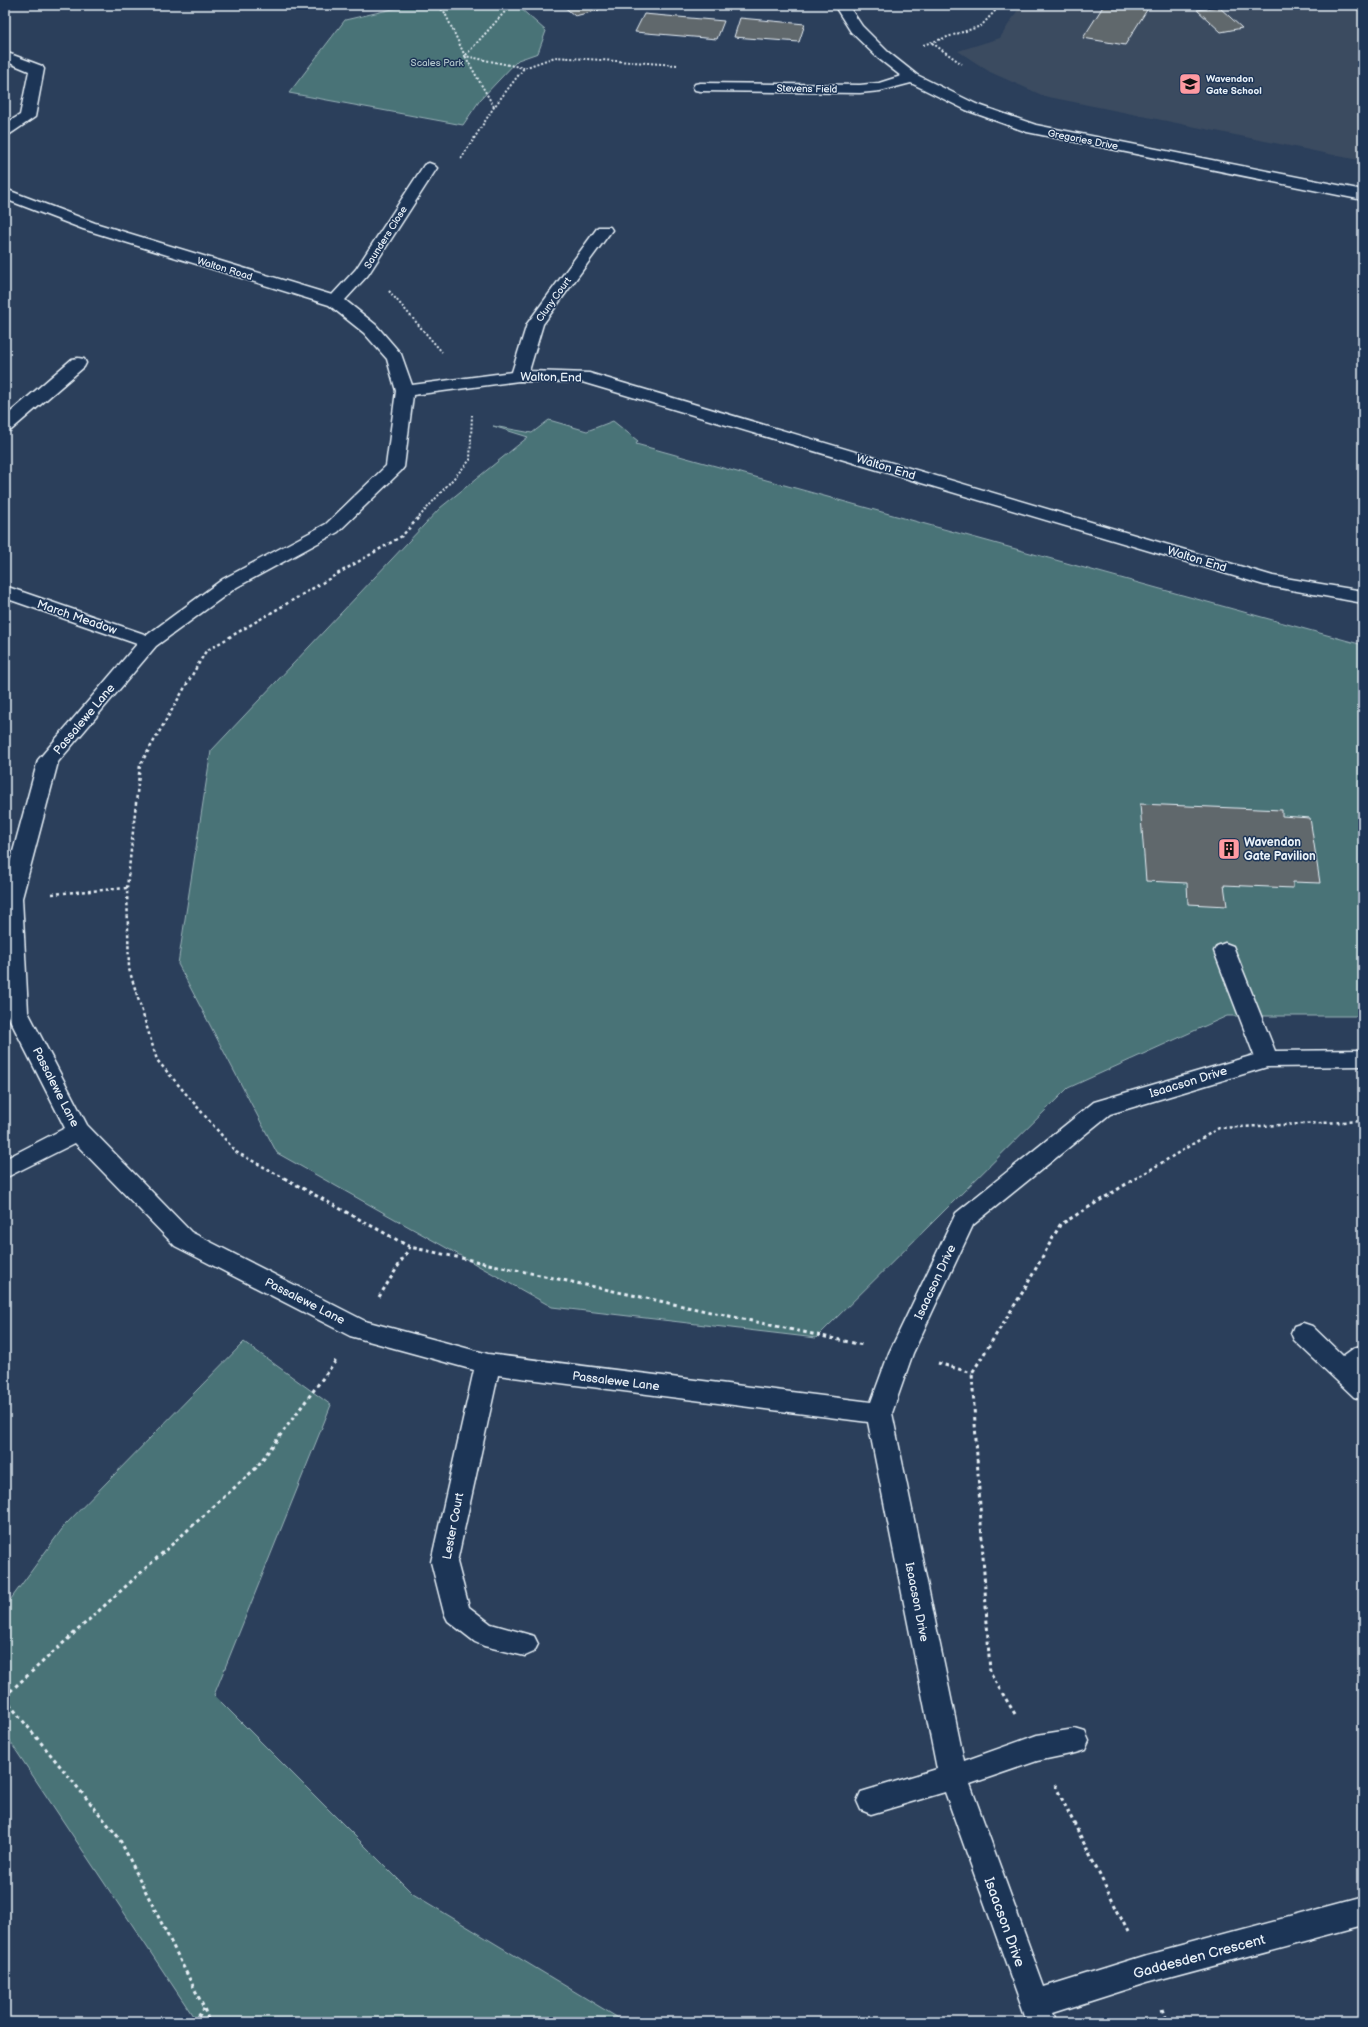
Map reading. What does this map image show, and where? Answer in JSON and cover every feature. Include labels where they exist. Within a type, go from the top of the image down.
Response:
[{"type":"street","name":"Gregories Drive","points":[[841,5],[856,29],[883,55],[912,78],[971,107],[1032,129],[1363,195]]},
{"type":"street","points":[[5,56],[37,69],[26,117],[5,131]]},
{"type":"street","name":"Stevens Field","points":[[700,87],[860,89],[880,87],[912,78]]},
{"type":"street","name":"Saunders Close","points":[[335,301],[362,272],[428,168]]},
{"type":"street","name":"Walton Road","points":[[5,194],[89,226],[335,301],[370,329],[395,358],[405,391]]},
{"type":"street","name":"Cluny Court","points":[[519,376],[535,324],[604,230]]},
{"type":"street","points":[[5,426],[78,363]]},
{"type":"street","name":"Walton End","points":[[405,391],[519,376],[583,377],[1271,581],[1363,598]]},
{"type":"street","name":"Passalewe Lane","points":[[405,391],[395,467],[332,528],[230,583],[149,642],[48,760],[11,898],[18,1012],[78,1131],[183,1238],[359,1329],[488,1364],[879,1413]]},
{"type":"street","name":"March Meadow","points":[[5,592],[149,642]]},
{"type":"street","points":[[1225,951],[1267,1059]]},
{"type":"street","name":"Isaacson Drive","points":[[1039,2013],[953,1777],[879,1413],[901,1353],[964,1219],[1102,1108],[1267,1059],[1363,1058]]},
{"type":"street","points":[[5,1168],[78,1131]]},
{"type":"street","points":[[1303,1332],[1363,1390]]},
{"type":"street","points":[[1342,1370],[1363,1355]]},
{"type":"street","name":"Lester Court","points":[[488,1364],[444,1562],[457,1613],[484,1634],[525,1644]]},
{"type":"street","points":[[871,1801],[953,1777],[1037,1748],[1075,1741]]},
{"type":"street","name":"Gaddesden Crescent","points":[[1039,2013],[1146,1969],[1363,1911]]},
{"type":"path","points":[[434,5],[444,11],[465,56],[494,107]]},
{"type":"path","points":[[465,56],[511,5]]},
{"type":"path","points":[[883,55],[931,43],[981,26],[995,11],[995,5]]},
{"type":"path","points":[[465,56],[524,68],[555,57],[679,65]]},
{"type":"path","points":[[461,159],[494,107],[524,68]]},
{"type":"path","points":[[388,289],[469,383],[472,415],[470,460],[402,536],[206,651],[140,765],[127,888],[128,969],[157,1060],[236,1152],[410,1247],[901,1353],[972,1373],[1024,1290],[1060,1225],[1219,1128],[1363,1121]]},
{"type":"path","points":[[11,898],[127,888]]},
{"type":"path","points":[[209,2022],[204,2008],[119,1838],[5,1697],[256,1468],[359,1329],[410,1247]]},
{"type":"path","points":[[194,2022],[204,2008]]},
{"type":"shaded area","name":"Wavendon Gate School","points":[[1021,5],[1363,5],[1363,161],[1044,96],[990,72],[958,51],[1000,38]]},
{"type":"green space","name":"Scales Park","points":[[410,5],[495,5],[519,7],[546,31],[538,53],[518,60],[480,100],[463,125],[289,93],[345,20]]},
{"type":"green space","points":[[549,420],[587,431],[613,421],[638,441],[636,444],[1363,645],[1363,1016],[1227,1016],[1068,1088],[816,1338],[552,1307],[277,1153],[178,964],[211,751],[440,508],[528,437],[493,426],[532,433]]},
{"type":"green space","points":[[244,1342],[331,1405],[214,1695],[413,1894],[625,2022],[197,2022],[5,1734],[5,1607],[65,1525]]},
{"type":"building","points":[[562,5],[593,5],[599,10],[575,16]]},
{"type":"building","points":[[1104,5],[1150,5],[1125,45],[1083,38]]},
{"type":"building","points":[[1219,7],[1242,28],[1221,32],[1197,10]]},
{"type":"building","points":[[644,14],[724,21],[717,39],[635,32]]},
{"type":"building","points":[[740,18],[805,24],[799,42],[734,37]]},
{"type":"building","name":"Wavendon Gate Pavilion","points":[[1140,804],[1282,810],[1282,816],[1310,818],[1320,883],[1293,882],[1293,888],[1224,885],[1227,906],[1188,904],[1187,883],[1146,881]]},
{"type":"place","name":"Wavendon Gate School","points":[[1190,84]]},
{"type":"place","name":"Wavendon Gate Pavilion","points":[[1229,849]]}]
